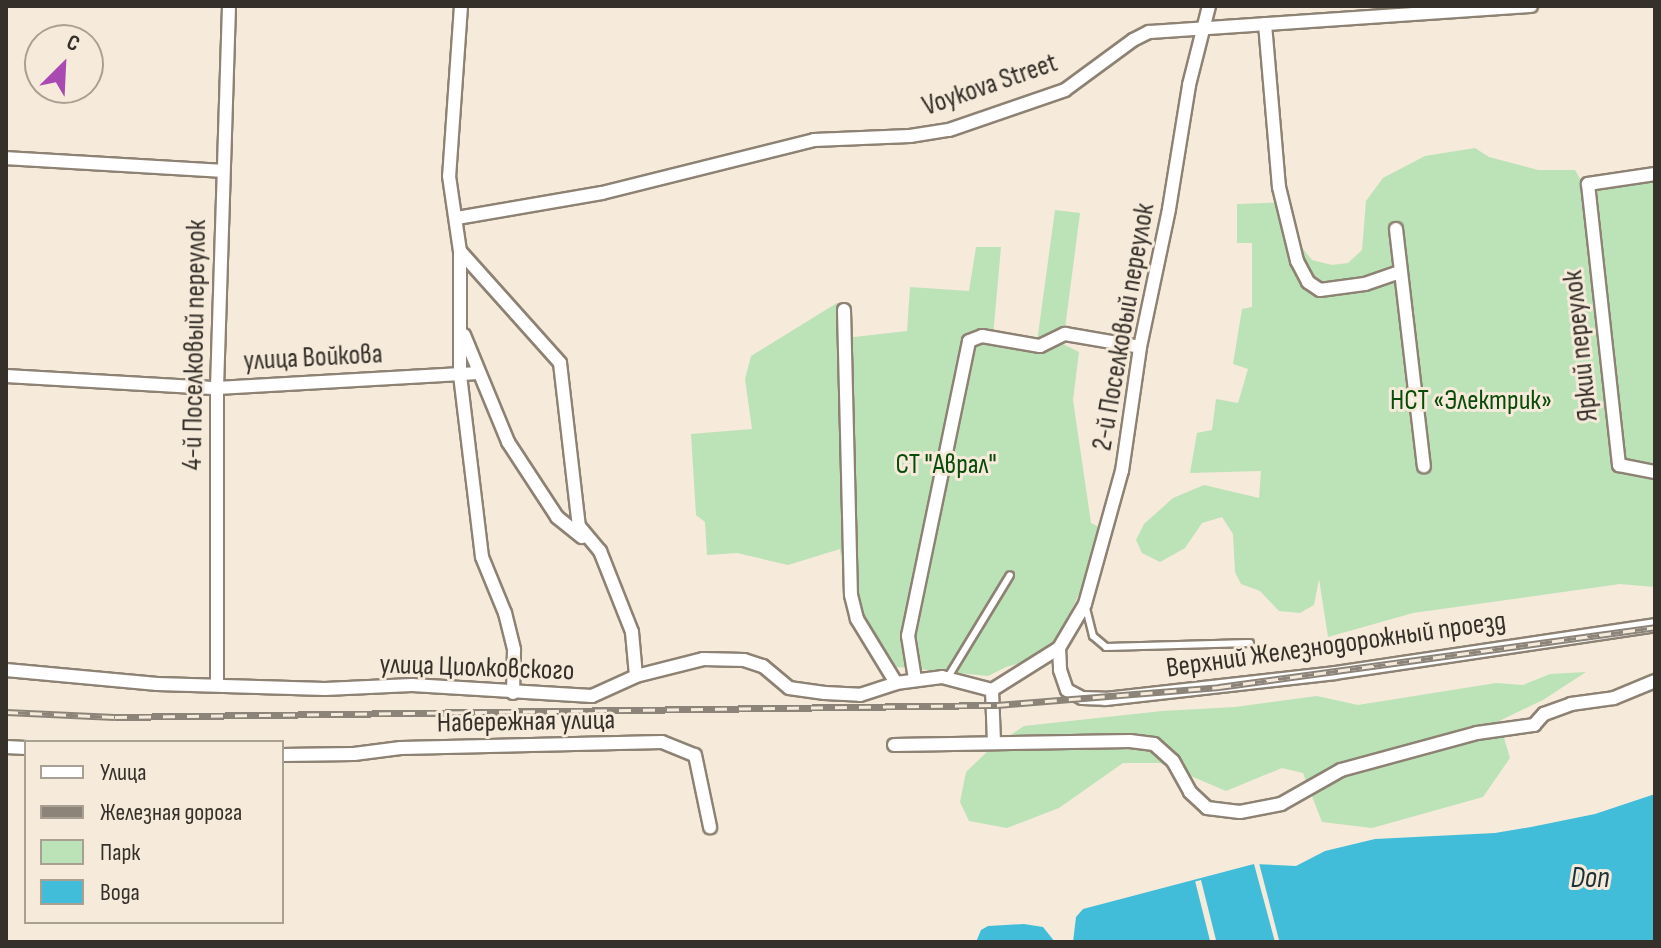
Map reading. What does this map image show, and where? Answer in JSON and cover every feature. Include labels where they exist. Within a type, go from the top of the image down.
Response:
[{"type":"street","name":"4-й Поселковый переулок","points":[[217,684],[217,388],[229,6]]},
{"type":"street","points":[[461,6],[449,176],[460,251],[460,375],[482,557],[505,613],[514,650],[513,693]]},
{"type":"street","name":"2-й Поселковый переулок","points":[[1059,648],[1085,604],[1122,471],[1140,347],[1169,209],[1189,85],[1209,6]]},
{"type":"street","name":"Voykova Street","points":[[457,218],[602,193],[814,140],[910,136],[949,130],[1065,90],[1149,32],[1531,6]]},
{"type":"street","points":[[1265,24],[1279,187],[1297,261],[1308,282],[1320,290],[1365,284],[1399,272]]},
{"type":"street","points":[[6,158],[223,171]]},
{"type":"street","name":"Яркий переулок","points":[[1655,174],[1588,184],[1619,465],[1655,472]]},
{"type":"street","points":[[1396,229],[1424,466]]},
{"type":"street","points":[[460,251],[560,363],[579,526],[600,551],[632,632],[636,676]]},
{"type":"street","points":[[844,310],[851,595],[857,619],[896,683]]},
{"type":"street","points":[[461,328],[508,442],[557,517],[600,551]]},
{"type":"street","points":[[915,679],[908,636],[969,341],[982,336],[1040,346],[1065,334],[1140,347]]},
{"type":"street","name":"улица Войкова","points":[[6,376],[217,388],[479,373]]},
{"type":"street","name":"Верхний Железнодорожный проезд","points":[[1059,648],[1060,670],[1067,690],[1082,698],[1105,699],[1335,673],[1655,625]]},
{"type":"street","points":[[994,742],[992,690],[1059,648]]},
{"type":"street","name":"улица Циолковского","points":[[6,670],[157,684],[325,689],[412,685],[592,696],[636,676],[703,659],[763,666],[789,688],[860,695],[915,679],[948,678],[992,690]]},
{"type":"street","points":[[894,745],[994,742],[1154,744],[1173,761],[1190,792],[1207,808],[1240,812],[1281,804],[1341,770],[1477,733],[1534,725],[1544,714],[1571,704],[1614,698],[1655,681]]},
{"type":"street","name":"Набережная улица","points":[[284,755],[354,754],[401,748],[662,742],[695,755],[710,827]]},
{"type":"lane","points":[[948,678],[1010,575]]},
{"type":"lane","points":[[1085,604],[1093,636],[1106,647],[1250,643]]},
{"type":"green space","name":"НСТ «Электрик»","points":[[1475,148],[1489,157],[1538,170],[1575,170],[1583,184],[1655,179],[1655,587],[1620,584],[1413,613],[1328,637],[1319,579],[1314,605],[1300,613],[1279,611],[1260,591],[1241,584],[1235,572],[1233,534],[1222,517],[1202,523],[1185,548],[1160,562],[1142,553],[1136,540],[1144,524],[1173,498],[1204,485],[1259,498],[1261,471],[1190,473],[1197,433],[1212,430],[1216,399],[1238,403],[1248,369],[1233,364],[1242,309],[1252,307],[1252,243],[1237,243],[1237,204],[1290,202],[1300,245],[1312,260],[1332,265],[1348,263],[1362,250],[1366,201],[1383,178],[1425,156]]},
{"type":"green space","name":"СТ \"Аврал\"","points":[[1055,210],[1080,213],[1063,344],[1079,352],[1073,400],[1091,523],[1099,527],[1085,582],[1049,655],[1006,667],[988,676],[878,665],[848,617],[840,549],[788,565],[737,553],[707,555],[705,522],[696,515],[691,434],[752,429],[745,379],[751,356],[837,303],[842,305],[845,338],[907,331],[910,287],[969,291],[976,247],[1001,247],[993,337],[1037,342]]},
{"type":"green space","points":[[1586,672],[1543,700],[1499,721],[1510,758],[1483,797],[1372,828],[1322,822],[1303,773],[1282,768],[1226,791],[1160,763],[1123,763],[1059,808],[1007,828],[969,821],[960,802],[966,772],[990,749],[1024,726],[1162,711],[1235,707],[1317,696],[1358,705],[1496,683],[1523,685],[1550,674]]},
{"type":"water","name":"Don","points":[[1655,794],[1655,942],[1073,942],[1076,917],[1083,909],[1254,864],[1296,866],[1325,851],[1375,839],[1495,833],[1531,827],[1595,814]]},
{"type":"water","points":[[1024,924],[1043,927],[1055,942],[976,942],[981,930],[988,926]]},
{"type":"pier","points":[[1259,863],[1279,940],[1275,942],[1254,864]]},
{"type":"pier","points":[[1201,880],[1216,942],[1210,942],[1195,881]]},
{"type":"railway","points":[[6,712],[115,717],[997,705],[1219,687],[1655,627]]}]
